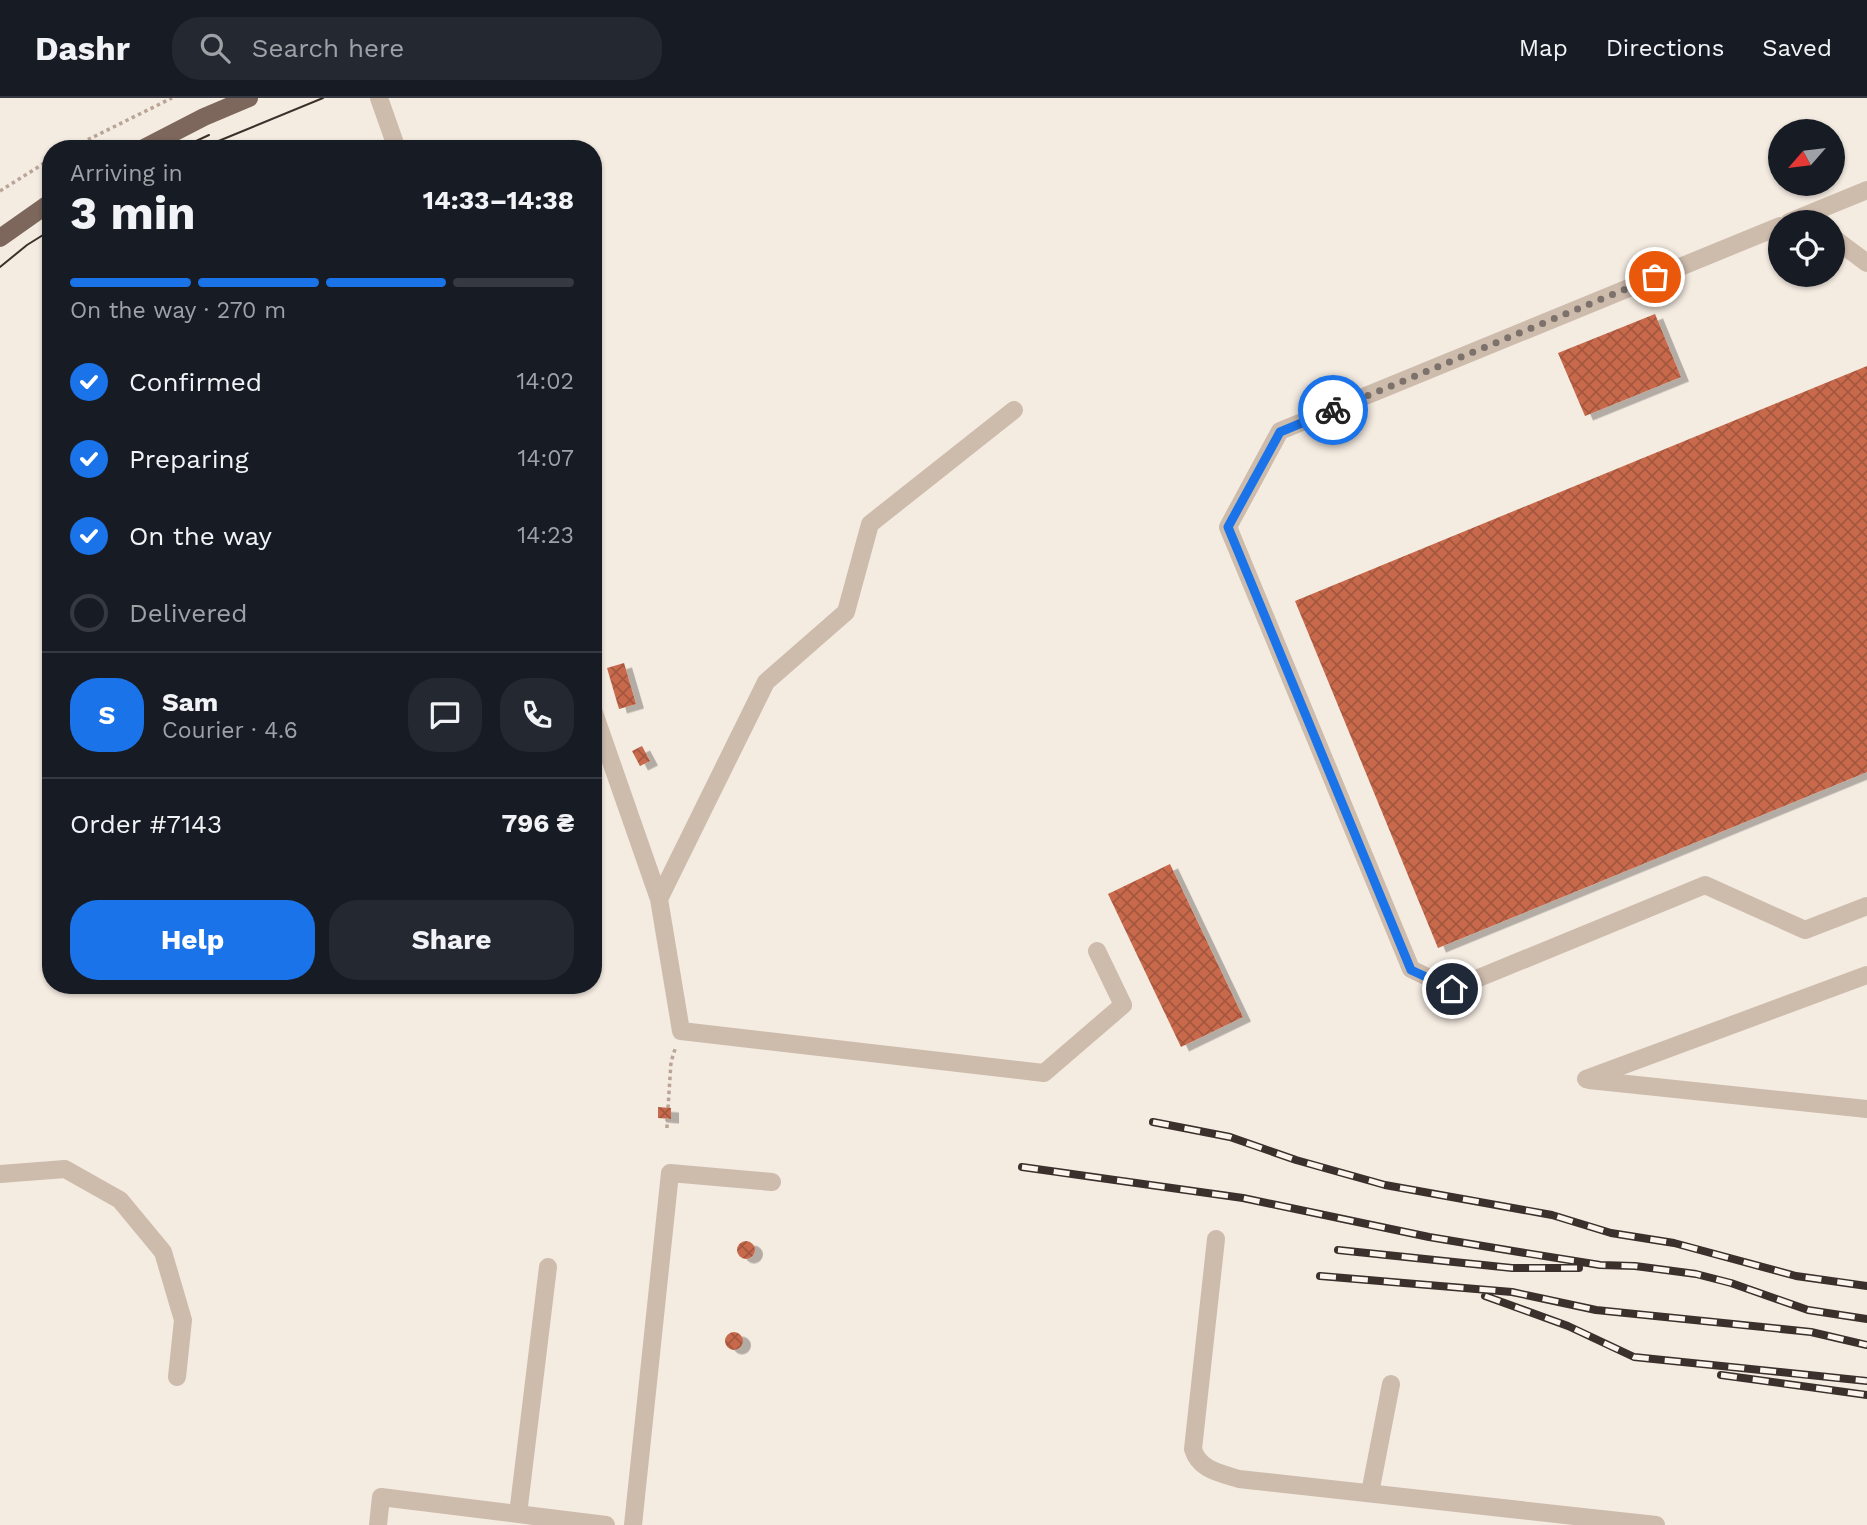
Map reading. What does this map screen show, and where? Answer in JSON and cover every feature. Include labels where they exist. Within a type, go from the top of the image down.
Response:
[{"type":"main road","points":[[159,140],[249,98]]},
{"type":"main road","points":[[0,238],[42,208]]},
{"type":"lane","points":[[379,98],[394,140]]},
{"type":"lane","points":[[1824,210],[1867,190]]},
{"type":"lane","points":[[1768,231],[1280,432],[1228,527],[1411,970],[1452,989],[1705,885],[1805,930],[1867,906]]},
{"type":"lane","points":[[1845,247],[1867,263]]},
{"type":"lane","points":[[659,899],[766,682],[846,612],[870,524],[1014,410]]},
{"type":"lane","points":[[602,736],[659,899],[681,1031],[1044,1073],[1123,1005],[1097,951]]},
{"type":"lane","points":[[1867,975],[1586,1079],[1867,1109]]},
{"type":"lane","points":[[0,1174],[65,1170],[120,1200],[163,1252],[183,1320],[177,1377]]},
{"type":"lane","points":[[633,1525],[670,1173],[772,1182]]},
{"type":"lane","points":[[1216,1239],[1193,1449],[1195,1458],[1204,1467],[1239,1479],[1656,1525]]},
{"type":"lane","points":[[518,1514],[548,1267]]},
{"type":"lane","points":[[1370,1493],[1391,1384]]},
{"type":"lane","points":[[378,1525],[381,1497],[606,1525]]},
{"type":"path","points":[[87,140],[172,98]]},
{"type":"path","points":[[0,191],[42,165]]},
{"type":"path","points":[[668,1108],[671,1062]]},
{"type":"path","points":[[667,1118],[667,1128]]},
{"type":"building","points":[[1655,314],[1681,377],[1585,416],[1558,353]]},
{"type":"building","points":[[1867,366],[1867,772],[1438,948],[1295,601]]},
{"type":"building","points":[[624,663],[636,704],[619,709],[607,668]]},
{"type":"building","points":[[642,746],[650,761],[640,766],[632,751]]},
{"type":"building","points":[[1170,864],[1243,1017],[1181,1047],[1108,894]]},
{"type":"building","points":[[658,1107],[671,1108],[671,1119],[658,1118]]},
{"type":"building","points":[[746,1241],[752,1244],[755,1250],[752,1256],[746,1259],[740,1256],[737,1250],[740,1244]]},
{"type":"building","points":[[734,1332],[740,1335],[743,1341],[740,1347],[734,1350],[728,1347],[725,1341],[728,1335]]},
{"type":"tram line","points":[[221,140],[323,98]]},
{"type":"tram line","points":[[198,140],[209,135]]},
{"type":"tram line","points":[[0,267],[42,236]]},
{"type":"railway","points":[[1153,1122],[1230,1137],[1296,1160],[1385,1185],[1552,1215],[1611,1233],[1674,1243],[1796,1276],[1867,1286]]},
{"type":"railway","points":[[1022,1167],[1243,1198],[1429,1237],[1600,1265],[1635,1266],[1696,1274],[1731,1283],[1808,1310],[1867,1319]]},
{"type":"railway","points":[[1338,1250],[1512,1268],[1579,1268]]},
{"type":"railway","points":[[1320,1276],[1512,1292],[1596,1310],[1811,1332],[1867,1345]]},
{"type":"railway","points":[[1485,1296],[1568,1326],[1634,1357],[1867,1381]]},
{"type":"railway","points":[[1721,1375],[1867,1395]]},
{"type":"way so far","points":[[1333,410],[1655,277]]},
{"type":"route","points":[[1333,410],[1280,432],[1228,527],[1411,970],[1452,989]]}]
